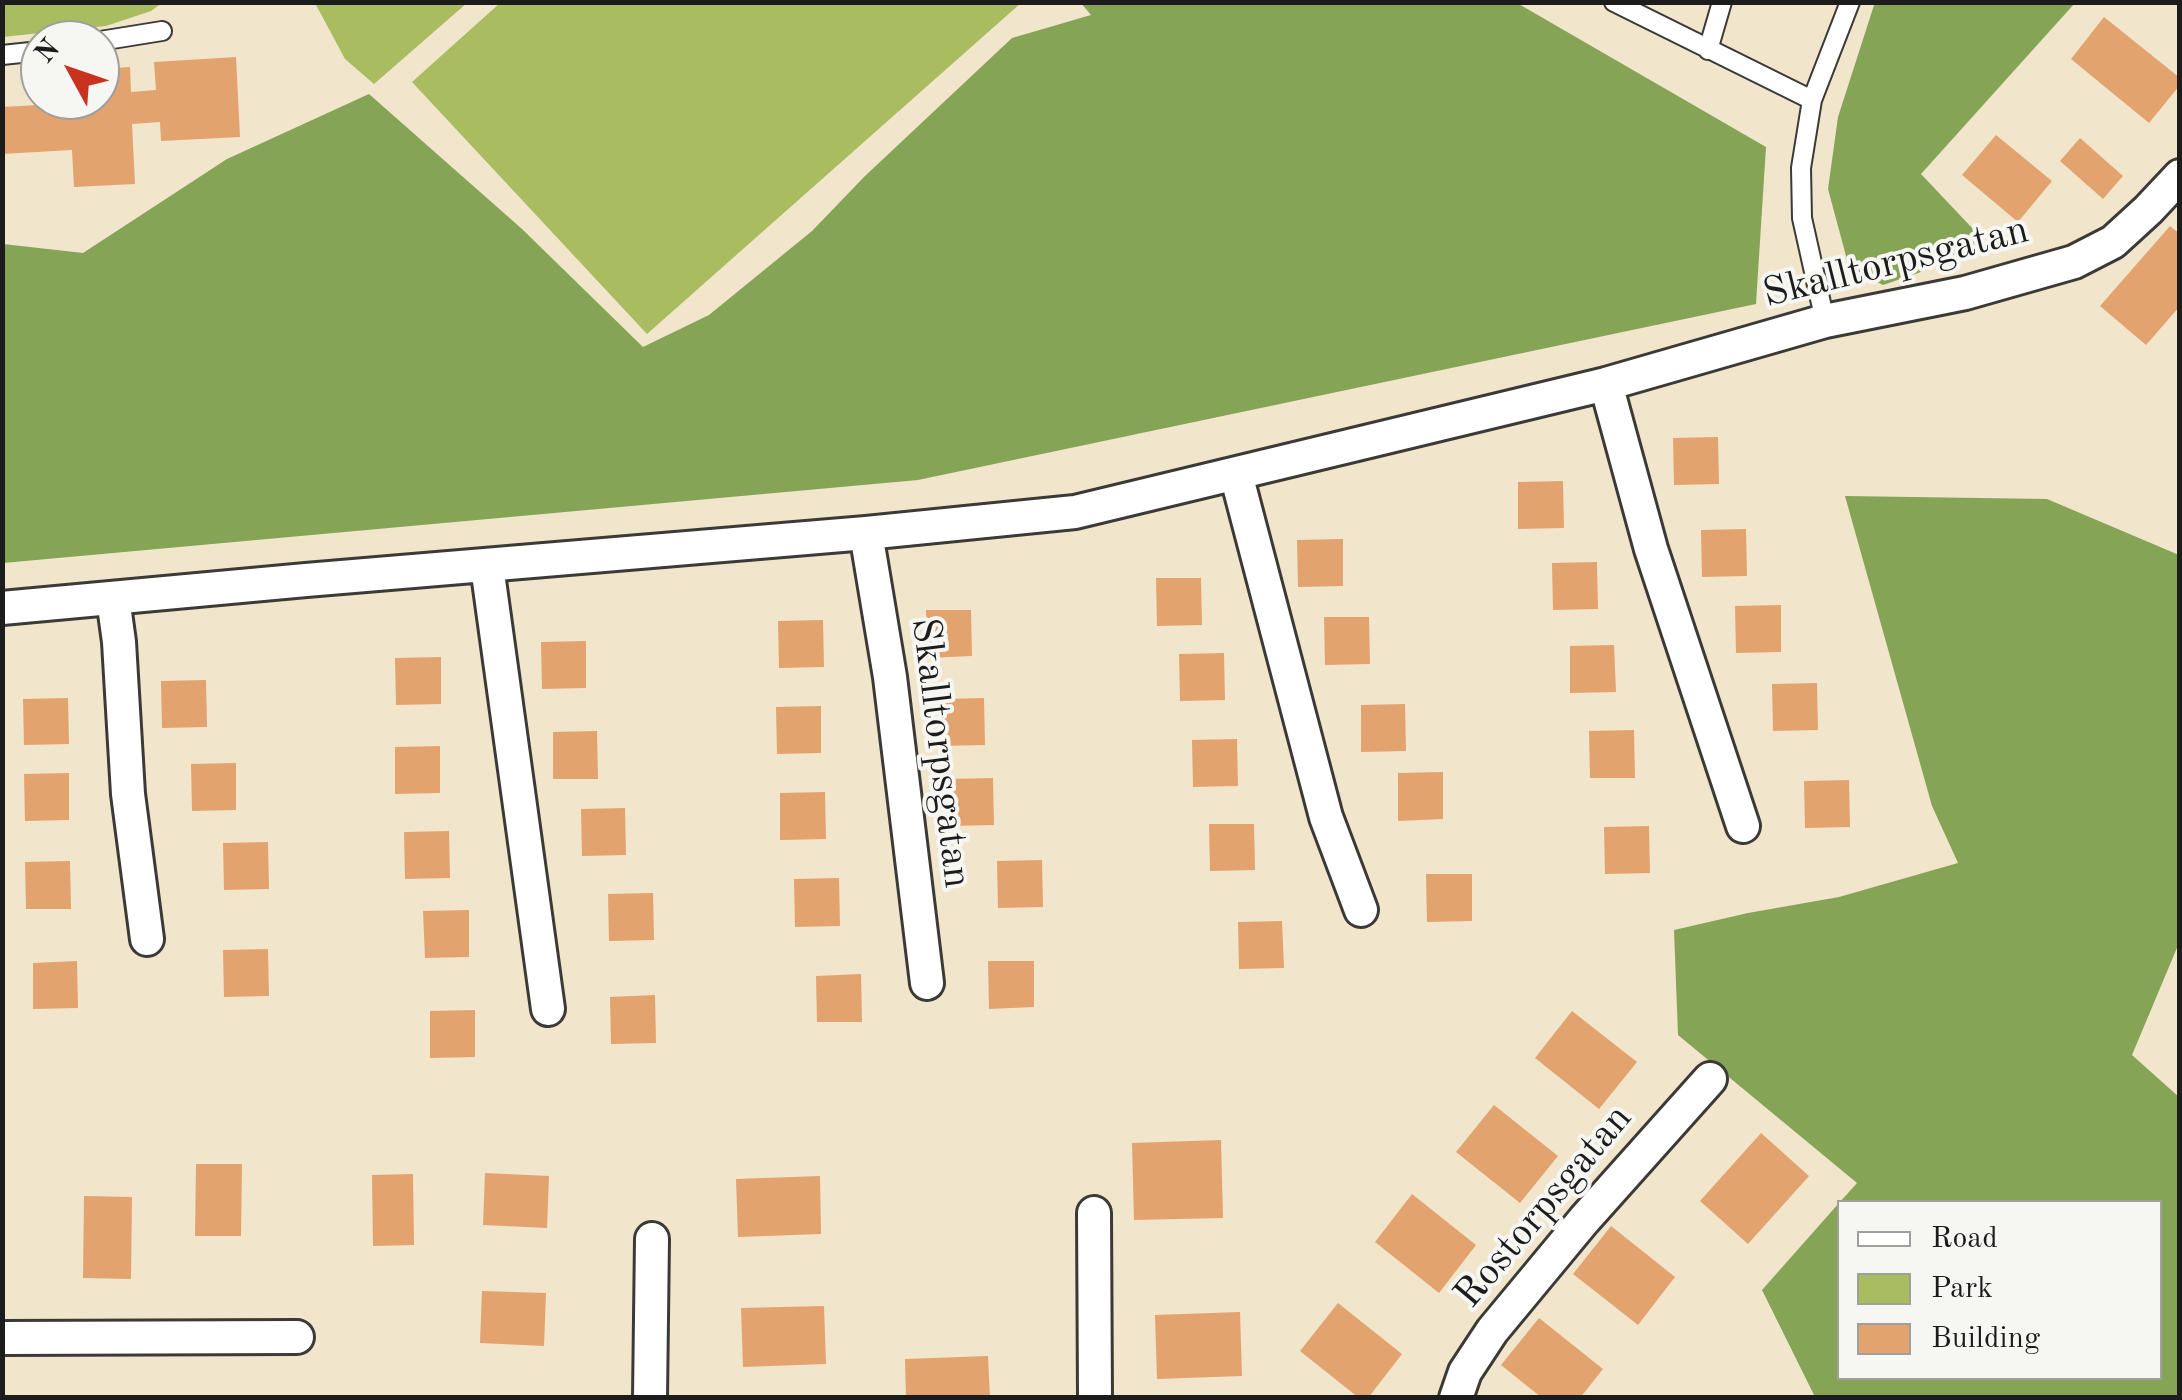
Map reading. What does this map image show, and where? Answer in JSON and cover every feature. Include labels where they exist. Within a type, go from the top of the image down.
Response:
[{"type":"street","name":"Skalltorpsgatan","points":[[2,608],[1075,512],[1606,384],[1825,321],[1965,293],[2074,262],[2113,242],[2180,176]]},
{"type":"street","points":[[1606,384],[1651,549],[1742,826]]},
{"type":"street","points":[[1236,474],[1326,817],[1362,910]]},
{"type":"street","name":"Skalltorpsgatan","points":[[866,533],[890,677],[926,984]]},
{"type":"street","points":[[487,566],[548,1008]]},
{"type":"street","points":[[113,598],[128,794],[147,939]]},
{"type":"street","name":"Rostorpsgatan","points":[[1456,1398],[1466,1372],[1492,1331],[1584,1220],[1710,1079]]},
{"type":"street","points":[[1094,1213],[1095,1398]]},
{"type":"street","points":[[650,1398],[652,1240]]},
{"type":"street","points":[[2,1338],[297,1337]]},
{"type":"lane","points":[[1614,2],[1812,100]]},
{"type":"lane","points":[[1708,50],[1722,2]]},
{"type":"lane","points":[[1825,321],[1802,218],[1800,168],[1812,100],[1850,2]]},
{"type":"lane","points":[[120,38],[162,31]]},
{"type":"green space","points":[[3,2],[162,2],[151,11],[120,21],[20,20],[20,35],[3,37]]},
{"type":"green space","points":[[500,2],[1021,3],[647,334],[412,82]]},
{"type":"green space","points":[[1875,2],[2075,3],[1921,174],[1991,248],[1883,285],[1849,267],[1828,189],[1838,117]]},
{"type":"green space","points":[[315,3],[467,3],[374,84],[345,59]]},
{"type":"green space","points":[[1081,3],[1517,3],[1766,147],[1756,304],[918,480],[3,563],[3,244],[83,253],[227,159],[369,94],[522,229],[643,347],[709,315],[812,231],[1012,38],[1091,15]]},
{"type":"green space","points":[[1845,496],[2047,499],[2179,555],[2179,943],[2132,1055],[2179,1097],[2179,1397],[1815,1397],[1762,1290],[1837,1205],[1837,1380],[2162,1380],[2162,1200],[1842,1200],[1857,1183],[1678,1035],[1674,930],[1839,897],[1958,863],[1932,806]]},
{"type":"building","points":[[2104,17],[2180,78],[2180,85],[2149,123],[2071,59]]},
{"type":"building","points":[[236,57],[240,137],[161,141],[160,122],[132,124],[135,184],[74,187],[72,150],[2,154],[2,107],[20,106],[20,120],[120,120],[120,68],[130,67],[131,92],[156,90],[154,62]]},
{"type":"building","points":[[1996,135],[2052,181],[2018,222],[1962,175]]},
{"type":"building","points":[[2080,138],[2123,176],[2103,199],[2060,161]]},
{"type":"building","points":[[2170,226],[2180,234],[2180,306],[2146,345],[2100,306]]},
{"type":"building","points":[[1718,437],[1719,484],[1674,485],[1673,438]]},
{"type":"building","points":[[1563,481],[1564,528],[1518,529],[1518,482]]},
{"type":"building","points":[[1746,529],[1747,576],[1702,577],[1701,530]]},
{"type":"building","points":[[1343,539],[1343,586],[1298,587],[1297,540]]},
{"type":"building","points":[[1597,562],[1598,609],[1553,610],[1552,563]]},
{"type":"building","points":[[1156,578],[1201,578],[1202,625],[1157,626]]},
{"type":"building","points":[[1781,605],[1781,652],[1736,653],[1735,606]]},
{"type":"building","points":[[926,610],[971,610],[972,656],[927,658]]},
{"type":"building","points":[[1324,617],[1369,617],[1370,664],[1325,665]]},
{"type":"building","points":[[823,620],[824,667],[779,668],[778,621]]},
{"type":"building","points":[[586,641],[586,688],[542,689],[541,642]]},
{"type":"building","points":[[1614,645],[1616,692],[1570,693],[1570,646]]},
{"type":"building","points":[[1224,653],[1225,700],[1180,701],[1179,654]]},
{"type":"building","points":[[441,657],[441,704],[396,705],[395,658]]},
{"type":"building","points":[[206,680],[207,727],[162,728],[161,681]]},
{"type":"building","points":[[1817,683],[1818,730],[1773,731],[1772,684]]},
{"type":"building","points":[[68,698],[69,744],[24,745],[23,699]]},
{"type":"building","points":[[984,698],[985,745],[940,746],[939,699]]},
{"type":"building","points":[[1405,704],[1406,751],[1361,752],[1361,705]]},
{"type":"building","points":[[821,706],[821,753],[777,754],[776,707]]},
{"type":"building","points":[[1634,730],[1635,778],[1590,778],[1589,731]]},
{"type":"building","points":[[597,731],[598,779],[553,779],[553,732]]},
{"type":"building","points":[[1237,739],[1238,786],[1193,787],[1192,740]]},
{"type":"building","points":[[440,746],[440,793],[395,794],[395,747]]},
{"type":"building","points":[[236,763],[236,810],[192,811],[191,764]]},
{"type":"building","points":[[1443,772],[1443,819],[1398,821],[1398,773]]},
{"type":"building","points":[[69,773],[69,820],[25,821],[24,774]]},
{"type":"building","points":[[993,778],[994,825],[948,826],[948,779]]},
{"type":"building","points":[[1849,780],[1850,827],[1805,828],[1804,781]]},
{"type":"building","points":[[825,792],[826,839],[780,840],[780,793]]},
{"type":"building","points":[[625,808],[626,855],[582,856],[581,809]]},
{"type":"building","points":[[1209,824],[1254,824],[1255,870],[1210,871]]},
{"type":"building","points":[[1649,826],[1650,873],[1605,874],[1604,827]]},
{"type":"building","points":[[449,831],[450,878],[405,879],[404,832]]},
{"type":"building","points":[[268,842],[269,889],[224,890],[223,843]]},
{"type":"building","points":[[1042,860],[1043,907],[998,908],[997,861]]},
{"type":"building","points":[[70,861],[71,909],[26,909],[25,862]]},
{"type":"building","points":[[1426,874],[1472,874],[1472,921],[1427,922]]},
{"type":"building","points":[[839,878],[840,926],[795,927],[794,879]]},
{"type":"building","points":[[653,893],[654,940],[609,941],[608,894]]},
{"type":"building","points":[[469,910],[469,957],[425,958],[423,911]]},
{"type":"building","points":[[1282,921],[1284,968],[1239,969],[1238,922]]},
{"type":"building","points":[[268,949],[269,996],[224,997],[223,950]]},
{"type":"building","points":[[77,961],[78,1008],[33,1009],[33,963]]},
{"type":"building","points":[[988,961],[1034,961],[1034,1007],[989,1009]]},
{"type":"building","points":[[861,974],[862,1022],[817,1022],[816,976]]},
{"type":"building","points":[[655,995],[656,1043],[611,1044],[610,997]]},
{"type":"building","points":[[475,1010],[475,1057],[430,1058],[430,1011]]},
{"type":"building","points":[[1572,1011],[1637,1062],[1599,1109],[1535,1058]]},
{"type":"building","points":[[1494,1105],[1558,1156],[1520,1203],[1456,1152]]},
{"type":"building","points":[[1761,1133],[1809,1176],[1748,1244],[1700,1201]]},
{"type":"building","points":[[1221,1140],[1223,1218],[1134,1220],[1132,1143]]},
{"type":"building","points":[[196,1164],[242,1164],[241,1236],[195,1236]]},
{"type":"building","points":[[485,1173],[549,1176],[547,1228],[483,1225]]},
{"type":"building","points":[[413,1174],[414,1245],[373,1246],[372,1175]]},
{"type":"building","points":[[820,1176],[821,1234],[738,1237],[736,1179]]},
{"type":"building","points":[[1412,1194],[1476,1245],[1439,1293],[1375,1242]]},
{"type":"building","points":[[84,1196],[132,1197],[131,1279],[83,1278]]},
{"type":"building","points":[[1611,1226],[1675,1277],[1638,1325],[1573,1274]]},
{"type":"building","points":[[482,1291],[546,1293],[544,1346],[480,1343]]},
{"type":"building","points":[[1338,1303],[1402,1354],[1368,1398],[1359,1398],[1300,1351]]},
{"type":"building","points":[[824,1306],[826,1364],[743,1367],[741,1308]]},
{"type":"building","points":[[1240,1312],[1242,1376],[1157,1379],[1155,1315]]},
{"type":"building","points":[[1539,1318],[1603,1369],[1580,1398],[1542,1398],[1501,1365]]},
{"type":"building","points":[[988,1356],[990,1398],[906,1398],[905,1359]]}]
